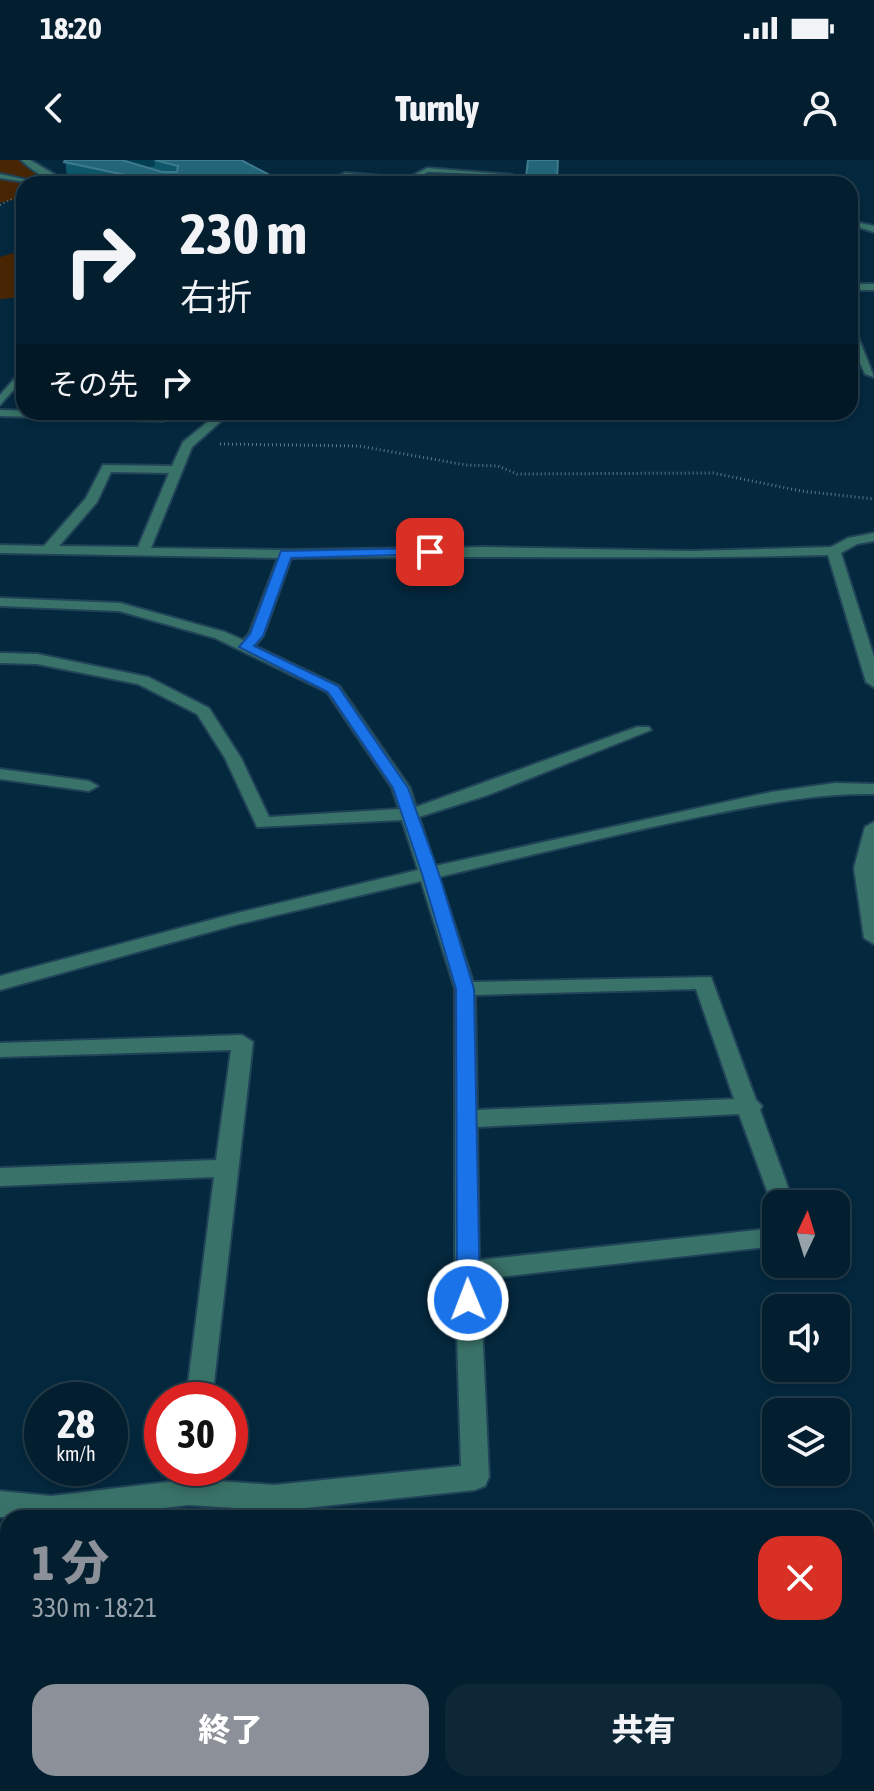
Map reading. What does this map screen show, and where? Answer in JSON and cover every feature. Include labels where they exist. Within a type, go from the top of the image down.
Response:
[{"type":"street","points":[[25,160],[49,176]]},
{"type":"street","points":[[416,176],[427,170],[508,175]]},
{"type":"street","points":[[858,345],[873,376]]},
{"type":"street","points":[[2,397],[16,380]]},
{"type":"street","points":[[142,553],[187,445],[214,422]]},
{"type":"street","points":[[48,550],[92,499],[107,468],[176,470]]},
{"type":"street","points":[[0,549],[142,553],[487,551],[691,555],[834,551],[853,541],[874,537]]},
{"type":"street","points":[[834,551],[874,682]]},
{"type":"street","points":[[245,647],[256,636],[286,554]]},
{"type":"street","points":[[0,602],[120,607],[220,635],[333,689],[401,788],[465,989],[467,1271],[475,1477],[274,1498],[218,1486]]},
{"type":"street","points":[[0,658],[37,659],[143,680],[203,711],[233,758],[263,823],[410,814],[482,791],[643,730]]},
{"type":"street","points":[[0,774],[89,786]]},
{"type":"street","points":[[0,983],[233,920],[701,810],[835,788],[874,789]]},
{"type":"street","points":[[874,827],[863,868],[874,938]]},
{"type":"street","points":[[465,989],[704,982],[751,1106],[778,1190]]},
{"type":"street","points":[[0,1050],[242,1042],[201,1382]]},
{"type":"street","points":[[467,1119],[751,1106]]},
{"type":"street","points":[[0,1177],[227,1168]]},
{"type":"street","points":[[467,1271],[762,1239]]},
{"type":"street","points":[[0,1504],[51,1509],[161,1486]]},
{"type":"street","points":[[274,1498],[287,1510]]},
{"type":"path","points":[[187,445],[359,446],[466,465],[498,466],[517,474],[713,473],[801,491],[874,499]]},
{"type":"shaded area","points":[[0,160],[20,160],[40,176],[16,176],[16,199],[0,203]]},
{"type":"shaded area","points":[[16,252],[16,298],[0,299],[0,257]]},
{"type":"building","points":[[122,160],[162,172],[177,172],[178,166],[155,160],[241,160],[272,176],[130,176],[64,162]]},
{"type":"building","points":[[528,160],[558,160],[557,176],[526,176]]},
{"type":"route","points":[[430,552],[286,554],[256,636],[245,647],[333,689],[401,788],[465,989],[468,1300]]}]
